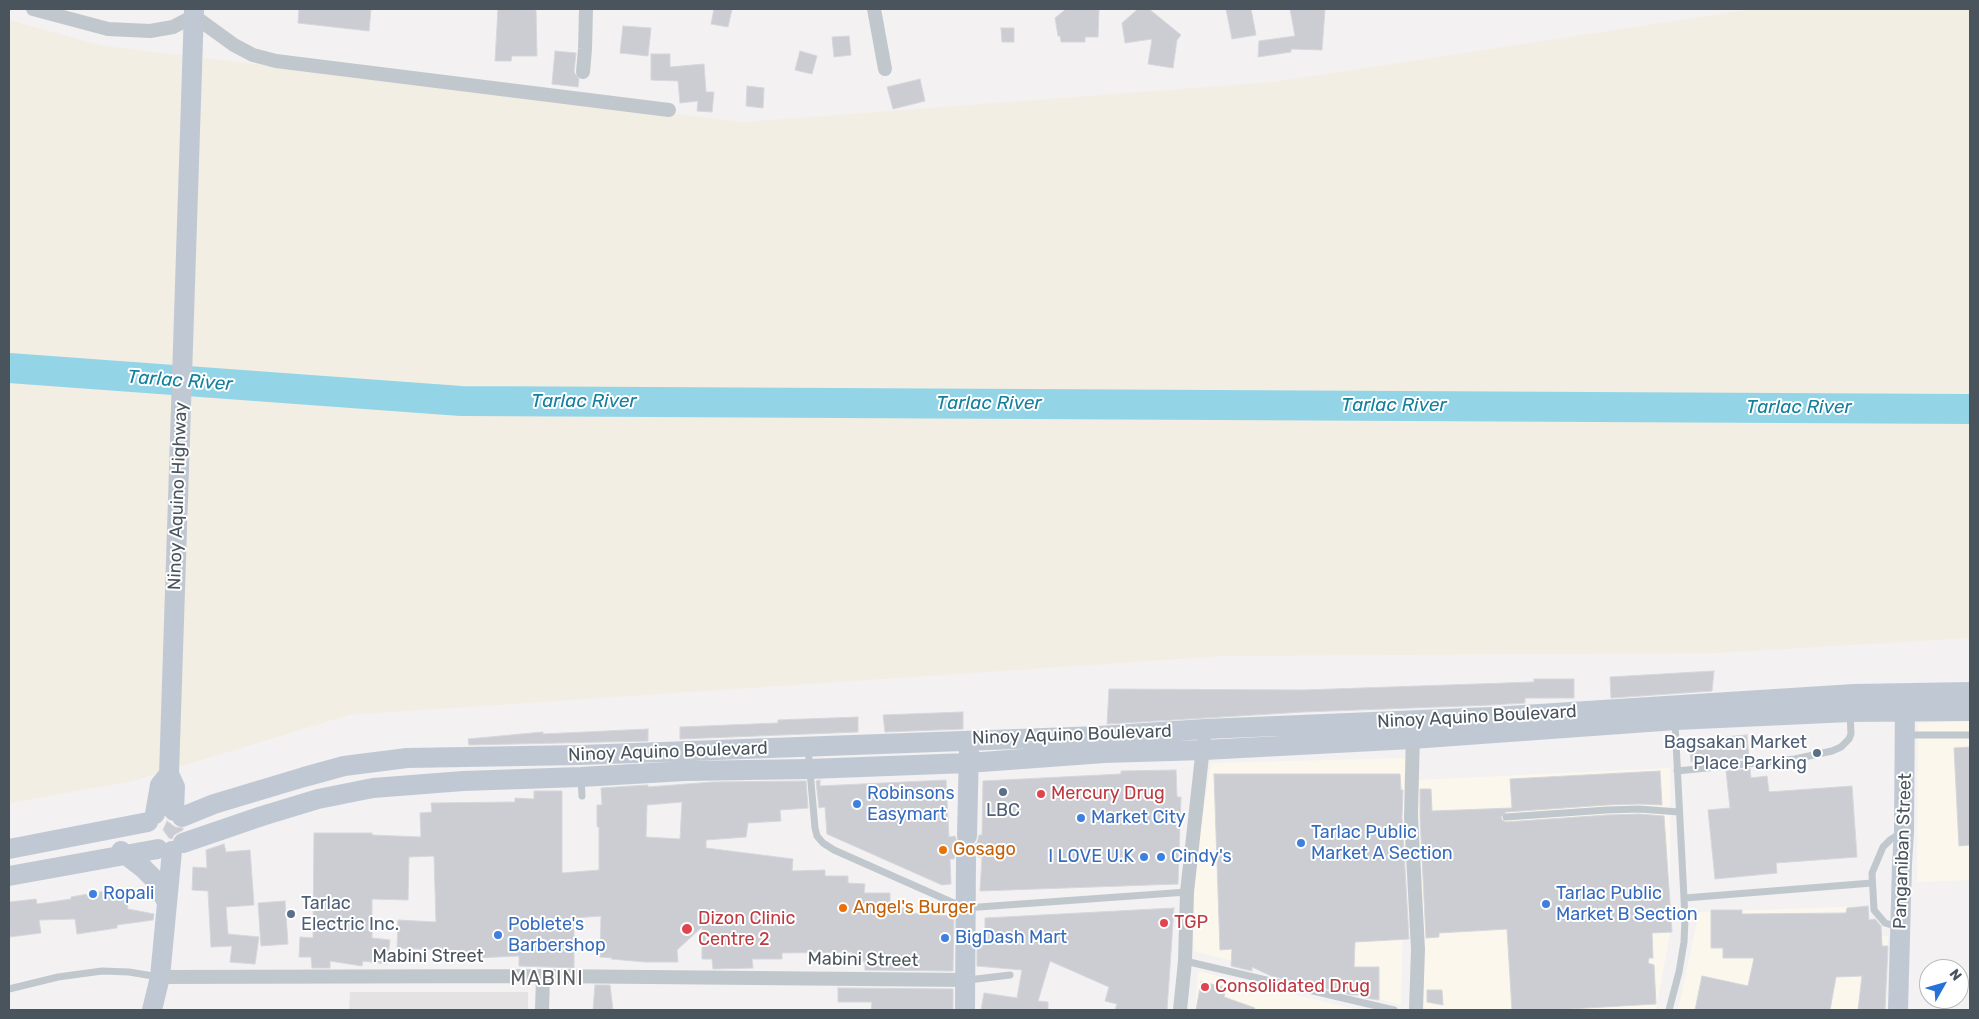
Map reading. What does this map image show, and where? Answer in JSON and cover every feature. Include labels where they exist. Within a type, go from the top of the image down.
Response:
[{"type":"main road","name":"Ninoy Aquino Highway","points":[[165,816],[160,785],[169,769],[194,18]]},
{"type":"main road","name":"Ninoy Aquino Boulevard","points":[[9,876],[171,848],[262,816],[318,799],[373,788],[463,781],[582,787],[685,771],[809,769],[968,763],[1104,753],[1204,750],[1413,730],[1569,712],[1850,712],[1970,692]]},
{"type":"main road","name":"Ninoy Aquino Boulevard","points":[[1675,712],[1905,702],[1970,711]]},
{"type":"main road","name":"Panganiban Street","points":[[1898,1010],[1904,832],[1905,702]]},
{"type":"main road","name":"Ninoy Aquino Boulevard","points":[[9,848],[94,833],[165,816],[214,804],[344,766],[407,758],[808,747],[1099,736],[1205,729],[1413,730]]},
{"type":"main road","points":[[967,836],[969,740]]},
{"type":"main road","points":[[152,1010],[160,977],[171,848],[187,830],[165,816],[146,830],[147,838],[151,845],[171,848]]},
{"type":"main road","points":[[94,833],[128,856],[157,882],[167,903]]},
{"type":"main road","points":[[965,1010],[966,858]]},
{"type":"street","points":[[33,9],[108,29],[150,31],[173,27],[194,18],[234,45],[253,54],[276,61],[669,110]]},
{"type":"street","points":[[583,72],[586,49],[586,9]]},
{"type":"street","points":[[874,9],[885,69]]},
{"type":"street","points":[[1180,1010],[1187,892],[1205,729]]},
{"type":"street","points":[[1413,730],[1411,817],[1418,949],[1416,1010]]},
{"type":"street","points":[[542,976],[542,1010]]},
{"type":"street","name":"Mabini Street","points":[[160,977],[542,976],[966,980]]},
{"type":"lane","points":[[1669,1010],[1679,972],[1684,942],[1685,898],[1675,712]]},
{"type":"lane","points":[[1677,771],[1795,759],[1832,751],[1841,747],[1849,739],[1851,734],[1850,712]]},
{"type":"lane","points":[[1906,735],[1970,734]]},
{"type":"lane","points":[[808,747],[815,828],[817,836],[823,843],[834,850],[965,908],[1187,892]]},
{"type":"lane","points":[[1506,818],[1607,810],[1639,809],[1679,812]]},
{"type":"lane","points":[[1901,928],[1885,922],[1874,910],[1872,873],[1883,847],[1890,840],[1904,832]]},
{"type":"lane","points":[[1685,898],[1872,883]]},
{"type":"lane","points":[[1184,961],[1394,1010]]},
{"type":"lane","points":[[9,989],[58,977],[102,972],[130,972],[160,977]]},
{"type":"lane","points":[[966,980],[1010,975]]},
{"type":"shaded area","points":[[1970,721],[1970,880],[1917,882],[1918,723]]},
{"type":"shaded area","name":"Tarlac Public Market A Section","points":[[1407,758],[1401,1005],[1194,951],[1190,891],[1211,763]]},
{"type":"shaded area","name":"Tarlac Public Market B Section","points":[[1670,768],[1670,933],[1656,1010],[1438,1010],[1421,1007],[1422,875],[1416,780]]},
{"type":"shaded area","points":[[1865,906],[1865,935],[1888,936],[1886,1010],[1678,1010],[1699,912]]},
{"type":"shaded area","points":[[1198,971],[1358,1010],[1195,1010]]},
{"type":"shaded area","points":[[350,992],[528,992],[528,1010],[349,1010]]},
{"type":"sand","points":[[1753,9],[1970,9],[1970,638],[1719,653],[1225,656],[349,715],[133,781],[9,803],[9,20],[103,46],[744,122],[1273,82]]},
{"type":"building","points":[[299,9],[371,9],[369,31],[298,23]]},
{"type":"building","points":[[498,9],[536,10],[537,56],[512,56],[511,61],[495,61]]},
{"type":"building","points":[[714,9],[732,9],[728,27],[711,24]]},
{"type":"building","points":[[1066,9],[1099,9],[1098,37],[1085,37],[1085,42],[1061,42],[1055,18]]},
{"type":"building","points":[[1138,9],[1149,9],[1181,35],[1177,40],[1173,68],[1148,64],[1152,39],[1125,43],[1122,23]]},
{"type":"building","points":[[1226,9],[1251,9],[1256,35],[1232,39]]},
{"type":"building","points":[[1290,9],[1325,9],[1322,50],[1291,49],[1291,52],[1258,57],[1259,41],[1295,36]]},
{"type":"building","points":[[623,26],[651,28],[648,56],[620,53]]},
{"type":"building","points":[[1001,28],[1014,28],[1014,42],[1002,42]]},
{"type":"building","points":[[849,36],[851,55],[834,57],[832,37]]},
{"type":"building","points":[[555,51],[576,53],[574,72],[579,79],[578,87],[552,84]]},
{"type":"building","points":[[800,51],[817,56],[812,74],[795,70]]},
{"type":"building","points":[[651,54],[670,54],[670,67],[704,64],[706,92],[714,92],[712,112],[697,111],[698,101],[680,103],[678,81],[651,80]]},
{"type":"building","points":[[920,79],[925,101],[893,109],[887,87]]},
{"type":"building","points":[[747,86],[764,88],[763,108],[746,106]]},
{"type":"building","points":[[1714,671],[1712,691],[1611,698],[1610,677]]},
{"type":"building","points":[[1534,679],[1574,679],[1574,698],[1525,698],[1525,703],[1303,712],[1107,724],[1109,689],[1304,690],[1534,682]]},
{"type":"building","points":[[963,712],[963,729],[885,732],[883,715]]},
{"type":"building","points":[[858,717],[858,732],[680,739],[680,727],[778,723],[778,720]]},
{"type":"building","points":[[648,729],[648,741],[469,745],[468,739],[543,732],[543,734]]},
{"type":"building","points":[[1747,735],[1749,758],[1691,762],[1689,740]]},
{"type":"building","points":[[1970,747],[1970,845],[1959,846],[1954,748]]},
{"type":"building","points":[[1750,769],[1751,778],[1767,776],[1769,792],[1852,786],[1857,857],[1776,863],[1777,873],[1715,879],[1708,810],[1730,808],[1726,771]]},
{"type":"building","name":"Market City","points":[[1176,770],[1177,797],[1181,797],[1178,884],[980,891],[982,857],[978,857],[976,852],[970,847],[977,843],[979,835],[982,835],[983,781],[1121,774],[1121,771]]},
{"type":"building","name":"Tarlac Public Market B Section","points":[[1660,771],[1662,805],[1607,805],[1506,812],[1501,817],[1506,822],[1607,815],[1639,814],[1664,816],[1672,932],[1652,933],[1653,958],[1649,958],[1648,963],[1654,965],[1656,1004],[1552,1010],[1512,1010],[1507,929],[1439,933],[1439,937],[1426,938],[1420,789],[1431,789],[1432,811],[1512,808],[1510,779]]},
{"type":"building","name":"Tarlac Public Market A Section","points":[[1214,774],[1400,774],[1401,790],[1403,790],[1402,817],[1409,939],[1355,942],[1354,967],[1379,967],[1379,1000],[1365,998],[1365,995],[1351,995],[1271,976],[1252,967],[1252,971],[1231,966],[1232,949],[1220,950]]},
{"type":"building","points":[[820,780],[820,786],[946,780],[949,837],[955,836],[957,842],[963,847],[956,852],[954,859],[950,859],[951,884],[942,885],[827,834],[825,807],[819,808],[816,781]]},
{"type":"building","points":[[806,781],[808,808],[780,810],[781,821],[748,823],[746,837],[706,840],[706,848],[793,859],[792,871],[825,870],[825,876],[848,876],[848,883],[865,884],[864,893],[890,893],[890,908],[908,908],[908,913],[954,916],[953,971],[865,970],[865,962],[851,961],[852,952],[782,953],[782,959],[752,959],[753,968],[713,969],[712,959],[702,959],[702,927],[677,950],[678,962],[611,959],[600,957],[601,916],[574,918],[574,968],[519,966],[519,956],[475,958],[475,952],[397,948],[398,920],[436,922],[434,856],[409,857],[408,900],[372,899],[372,938],[390,940],[387,964],[363,961],[362,966],[330,961],[330,968],[312,968],[311,957],[299,957],[300,937],[313,938],[314,833],[372,833],[372,835],[421,837],[420,813],[432,812],[431,803],[515,802],[515,798],[534,799],[534,791],[562,791],[562,873],[599,870],[597,805],[602,805],[601,788],[648,785],[648,787],[713,782]],"holes":[[[682,802],[680,839],[646,837],[647,805]]]},
{"type":"building","points":[[167,821],[175,827],[183,828],[172,839],[163,830]]},
{"type":"building","points":[[224,844],[226,852],[250,850],[254,905],[226,907],[228,934],[259,937],[255,964],[230,962],[232,946],[211,947],[208,891],[192,890],[193,867],[207,868],[206,850]]},
{"type":"building","points":[[111,890],[112,894],[125,892],[128,909],[154,914],[153,920],[117,925],[117,928],[77,934],[75,919],[39,920],[41,933],[9,937],[9,902],[36,899],[37,904]]},
{"type":"building","points":[[285,901],[288,944],[261,946],[258,903]]},
{"type":"building","points":[[1868,906],[1869,920],[1875,919],[1881,926],[1882,946],[1888,946],[1885,1010],[1858,1010],[1862,976],[1836,977],[1830,1010],[1695,1010],[1702,976],[1748,986],[1754,958],[1723,958],[1723,948],[1711,948],[1711,910],[1742,910],[1742,914],[1846,913],[1847,908]]},
{"type":"building","points":[[1174,908],[1167,1010],[1115,1010],[1117,1004],[1105,1001],[1109,987],[1050,961],[1038,1001],[1048,1002],[1048,1010],[981,1010],[984,993],[1017,998],[1022,970],[977,966],[977,933],[985,937],[985,918]]},
{"type":"building","points":[[1201,982],[1226,987],[1224,997],[1255,1008],[1254,1010],[1196,1010]]},
{"type":"building","points":[[595,985],[610,985],[613,1010],[593,1010]]},
{"type":"building","points":[[838,988],[953,989],[953,1010],[871,1010],[872,1002],[838,1002]]},
{"type":"building","points":[[1427,990],[1442,990],[1443,1005],[1427,1002]]},
{"type":"waterway","name":"Tarlac River","points":[[9,368],[461,401],[1970,409]]},
{"type":"place","name":"Bagsakan Market Place Parking","points":[[1817,753]]},
{"type":"place","name":"LBC","points":[[1003,792]]},
{"type":"place","name":"Mercury Drug","points":[[1041,794]]},
{"type":"place","name":"Robinsons Easymart","points":[[857,804]]},
{"type":"place","name":"Market City","points":[[1081,818]]},
{"type":"place","name":"Tarlac Public Market A Section","points":[[1301,843]]},
{"type":"place","name":"Gosago","points":[[943,850]]},
{"type":"place","name":"I LOVE U.K","points":[[1144,857]]},
{"type":"place","name":"Cindy's","points":[[1161,857]]},
{"type":"place","name":"Ropali","points":[[93,894]]},
{"type":"place","name":"Tarlac Public Market B Section","points":[[1546,904]]},
{"type":"place","name":"Angel's Burger","points":[[843,908]]},
{"type":"place","name":"Tarlac Electric Inc.","points":[[291,914]]},
{"type":"place","name":"TGP","points":[[1164,923]]},
{"type":"place","name":"Dizon Clinic Centre 2","points":[[687,929]]},
{"type":"place","name":"Poblete's Barbershop","points":[[498,935]]},
{"type":"place","name":"BigDash Mart","points":[[945,938]]},
{"type":"place","name":"Consolidated Drug","points":[[1205,987]]},
{"type":"district","name":"MABINI","points":[[547,979]]}]
